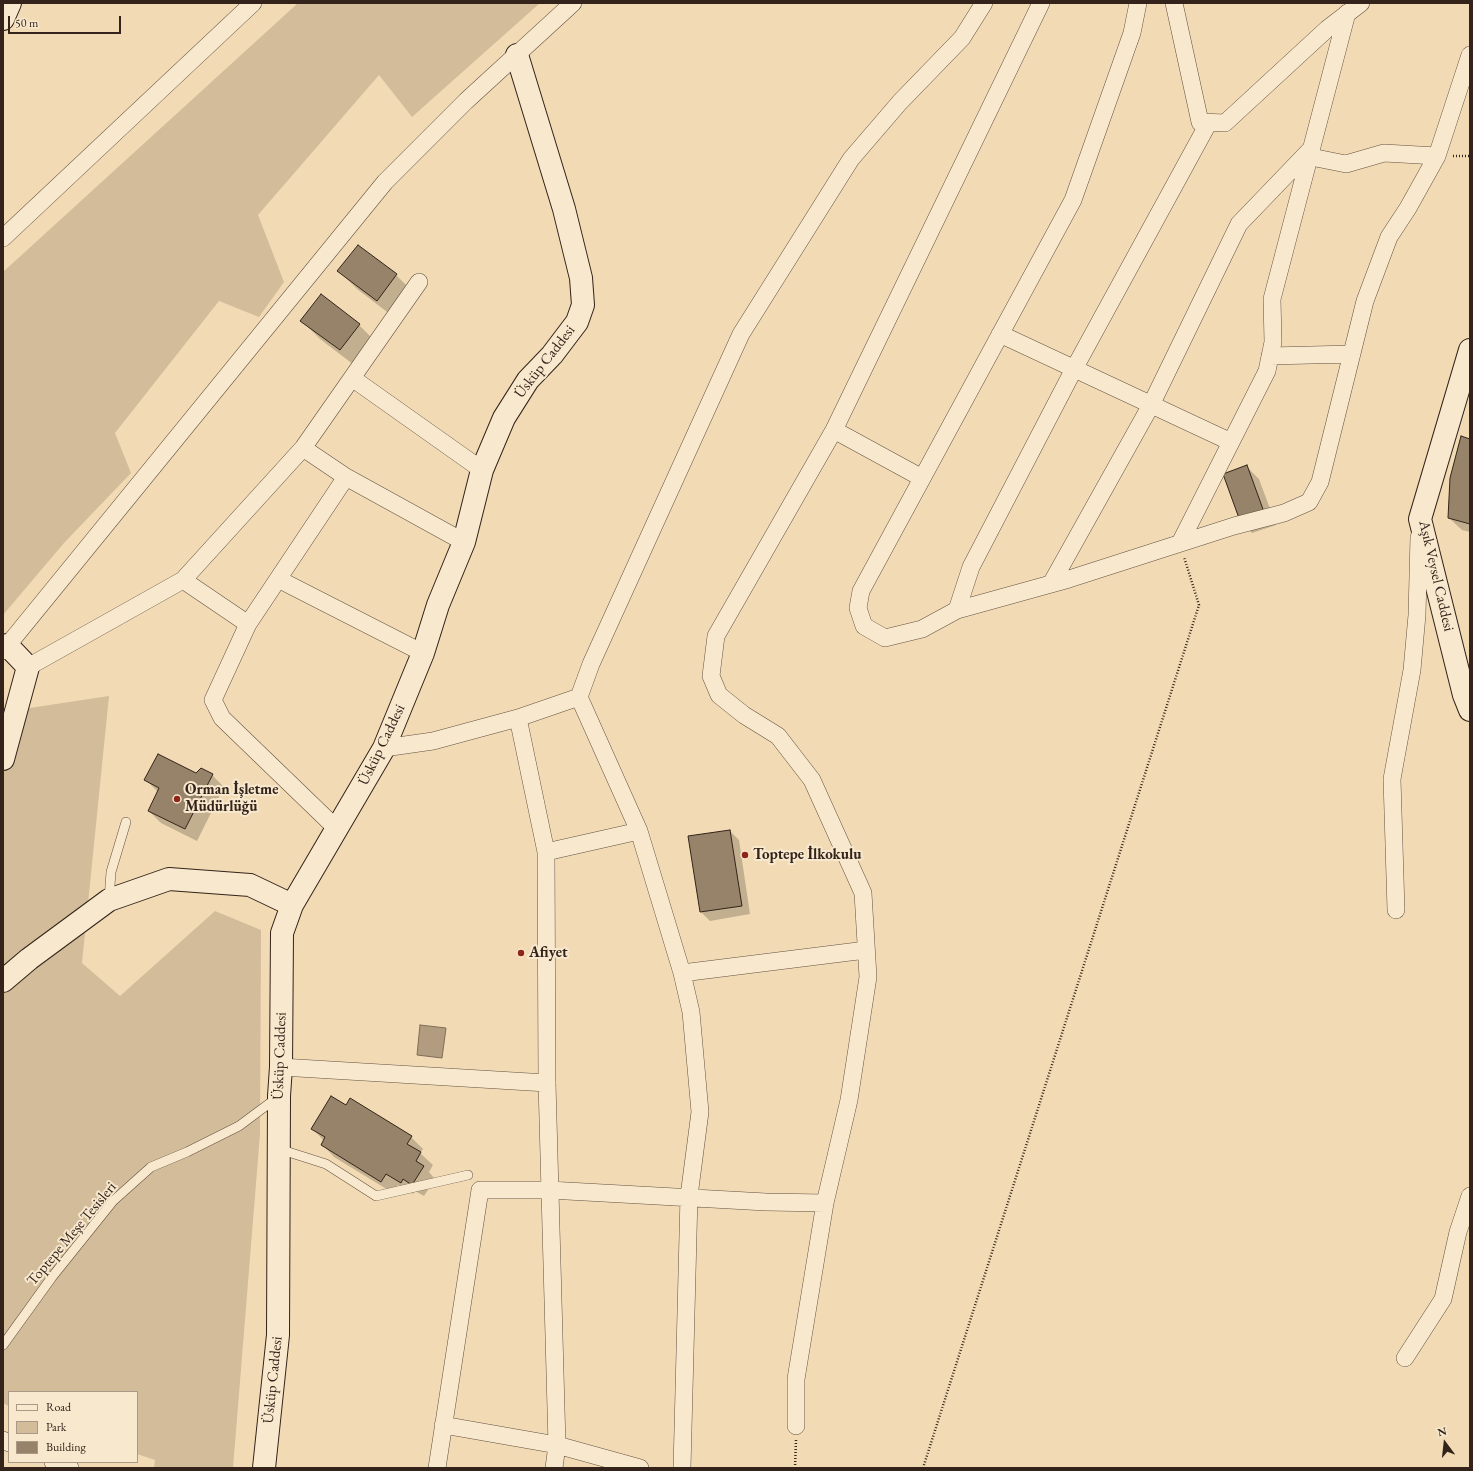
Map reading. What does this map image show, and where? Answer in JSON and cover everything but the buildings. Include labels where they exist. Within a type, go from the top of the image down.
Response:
[{"type":"street","points":[[3,19],[10,3]]},
{"type":"street","points":[[3,238],[253,3]]},
{"type":"street","points":[[28,667],[5,648],[385,182],[466,101],[574,3]]},
{"type":"street","points":[[682,1468],[689,1196],[700,1112],[691,1012],[682,973],[639,831],[579,698],[591,664],[741,334],[851,159],[900,102],[962,38],[984,3]]},
{"type":"street","points":[[796,1426],[796,1379],[825,1203],[849,1100],[868,977],[863,893],[812,780],[778,736],[744,715],[719,695],[711,676],[716,636],[834,430],[1041,3]]},
{"type":"street","points":[[1138,3],[1132,33],[1073,200],[861,591],[858,608],[864,626],[885,638],[922,629],[957,610],[1051,584],[1234,526],[1284,513],[1309,502],[1320,482],[1365,300],[1389,237],[1408,208],[1437,156],[1470,55]]},
{"type":"street","points":[[1174,3],[1200,122],[1225,123],[1327,28],[1353,7]]},
{"type":"street","points":[[1180,544],[1267,371],[1273,342],[1272,299],[1353,7]]},
{"type":"street","name":"Üsküp Caddesi","points":[[264,1468],[278,1335],[279,1096],[281,1067],[282,933],[292,905],[338,830],[384,748],[423,653],[438,605],[464,542],[482,470],[504,418],[528,380],[552,355],[577,322],[583,305],[581,278],[564,209],[517,55]]},
{"type":"street","points":[[957,610],[972,566],[1074,369],[1209,122]]},
{"type":"street","points":[[1312,151],[1346,164],[1384,153],[1437,156]]},
{"type":"street","points":[[1051,584],[1151,405],[1239,224],[1312,151]]},
{"type":"street","points":[[3,759],[28,667],[183,580],[303,448],[420,282]]},
{"type":"street","points":[[1000,334],[1231,442]]},
{"type":"street","name":"Aşık Veysel Caddesi","points":[[1470,350],[1420,519],[1464,695],[1470,710]]},
{"type":"street","points":[[1270,356],[1352,354]]},
{"type":"street","points":[[352,378],[482,470]]},
{"type":"street","points":[[834,430],[922,478]]},
{"type":"street","points":[[303,448],[346,477],[464,542]]},
{"type":"street","points":[[338,830],[222,718],[213,700],[248,624],[346,477]]},
{"type":"street","points":[[1396,910],[1392,779],[1412,662],[1418,615],[1420,519]]},
{"type":"street","points":[[278,579],[423,653]]},
{"type":"street","points":[[183,580],[248,624]]},
{"type":"street","points":[[384,748],[433,741],[518,718],[579,698]]},
{"type":"street","points":[[518,718],[546,852],[547,1083],[557,1444],[554,1468]]},
{"type":"street","points":[[546,852],[639,831]]},
{"type":"street","points":[[3,981],[29,959],[109,900],[169,879],[250,885],[292,905]]},
{"type":"street","points":[[682,973],[866,950]]},
{"type":"street","points":[[281,1067],[547,1083]]},
{"type":"street","points":[[437,1468],[480,1190],[549,1190],[689,1196],[766,1202],[825,1203]]},
{"type":"street","points":[[1405,1358],[1443,1299],[1458,1232],[1470,1196]]},
{"type":"street","points":[[443,1425],[557,1444],[640,1468]]},
{"type":"street","points":[[56,1463],[70,1468]]},
{"type":"lane","points":[[109,900],[111,872],[126,822]]},
{"type":"lane","name":"Toptepe Meşe Tesisleri","points":[[3,1345],[52,1277],[113,1201],[152,1167],[187,1152],[239,1126],[279,1096]]},
{"type":"lane","points":[[279,1149],[326,1164],[376,1196],[468,1175]]},
{"type":"path","points":[[923,1468],[1199,605],[1180,544]]},
{"type":"path","points":[[795,1468],[796,1426]]},
{"type":"green space","points":[[298,3],[540,3],[412,117],[379,75],[258,215],[284,282],[259,317],[219,301],[115,433],[131,473],[64,543],[3,615],[3,272]]},
{"type":"green space","points":[[109,696],[82,963],[120,996],[215,911],[261,930],[260,1134],[233,1468],[154,1468],[155,1460],[138,1454],[138,1391],[8,1391],[8,1406],[3,1403],[3,712]]},
{"type":"shaded area","points":[[420,1025],[446,1028],[442,1058],[417,1055]]},
{"type":"place","name":"Orman İşletme Müdürlüğü","points":[[177,799]]},
{"type":"place","name":"Toptepe İlkokulu","points":[[745,855]]},
{"type":"place","name":"Afiyet","points":[[521,953]]}]
